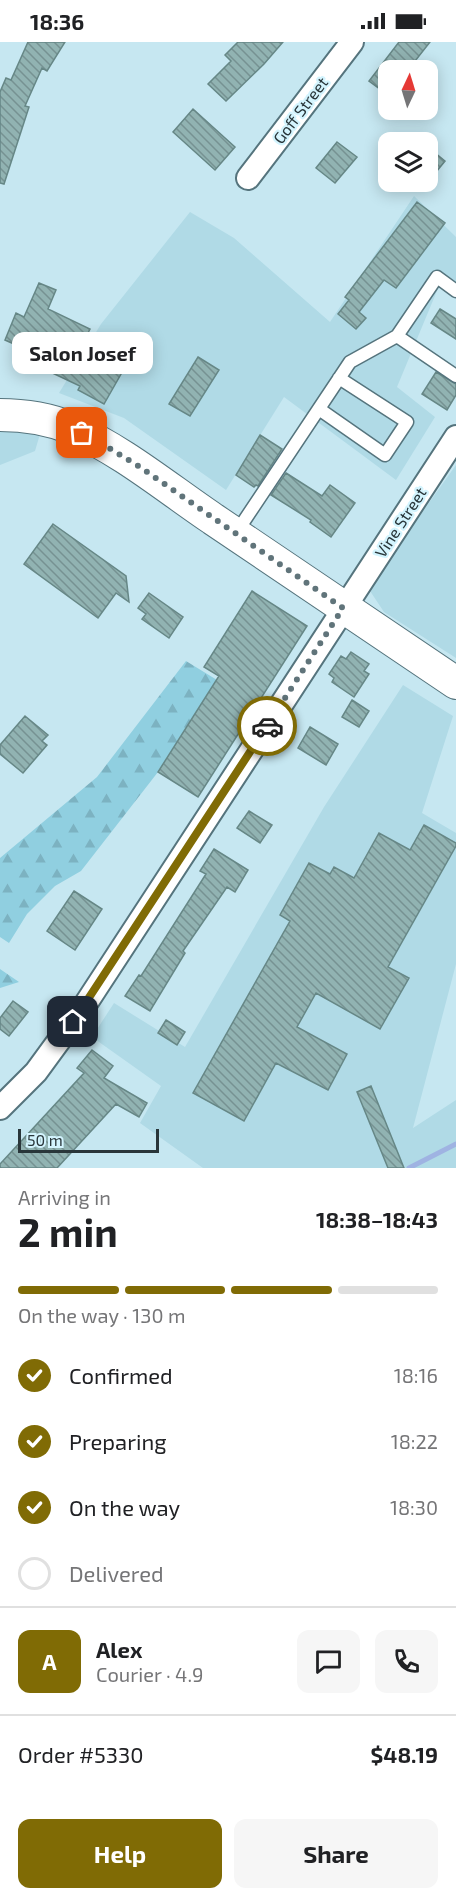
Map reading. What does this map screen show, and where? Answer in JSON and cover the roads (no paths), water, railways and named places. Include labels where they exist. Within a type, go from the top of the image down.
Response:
[{"type":"main road","points":[[0,415],[40,418],[69,427],[96,440],[140,467],[343,608],[456,682]]},
{"type":"street","name":"Goff Street","points":[[248,178],[352,42]]},
{"type":"street","name":"Vine Street","points":[[0,1108],[36,1072],[85,1005],[456,437]]},
{"type":"lane","points":[[235,534],[350,362],[397,336],[437,277],[456,291]]},
{"type":"lane","points":[[397,336],[456,376]]},
{"type":"lane","points":[[319,409],[385,455],[407,422],[339,378]]},
{"type":"waterway","points":[[409,1168],[456,1144]]},
{"type":"place","name":"Salon Josef","points":[[82,433]]}]
